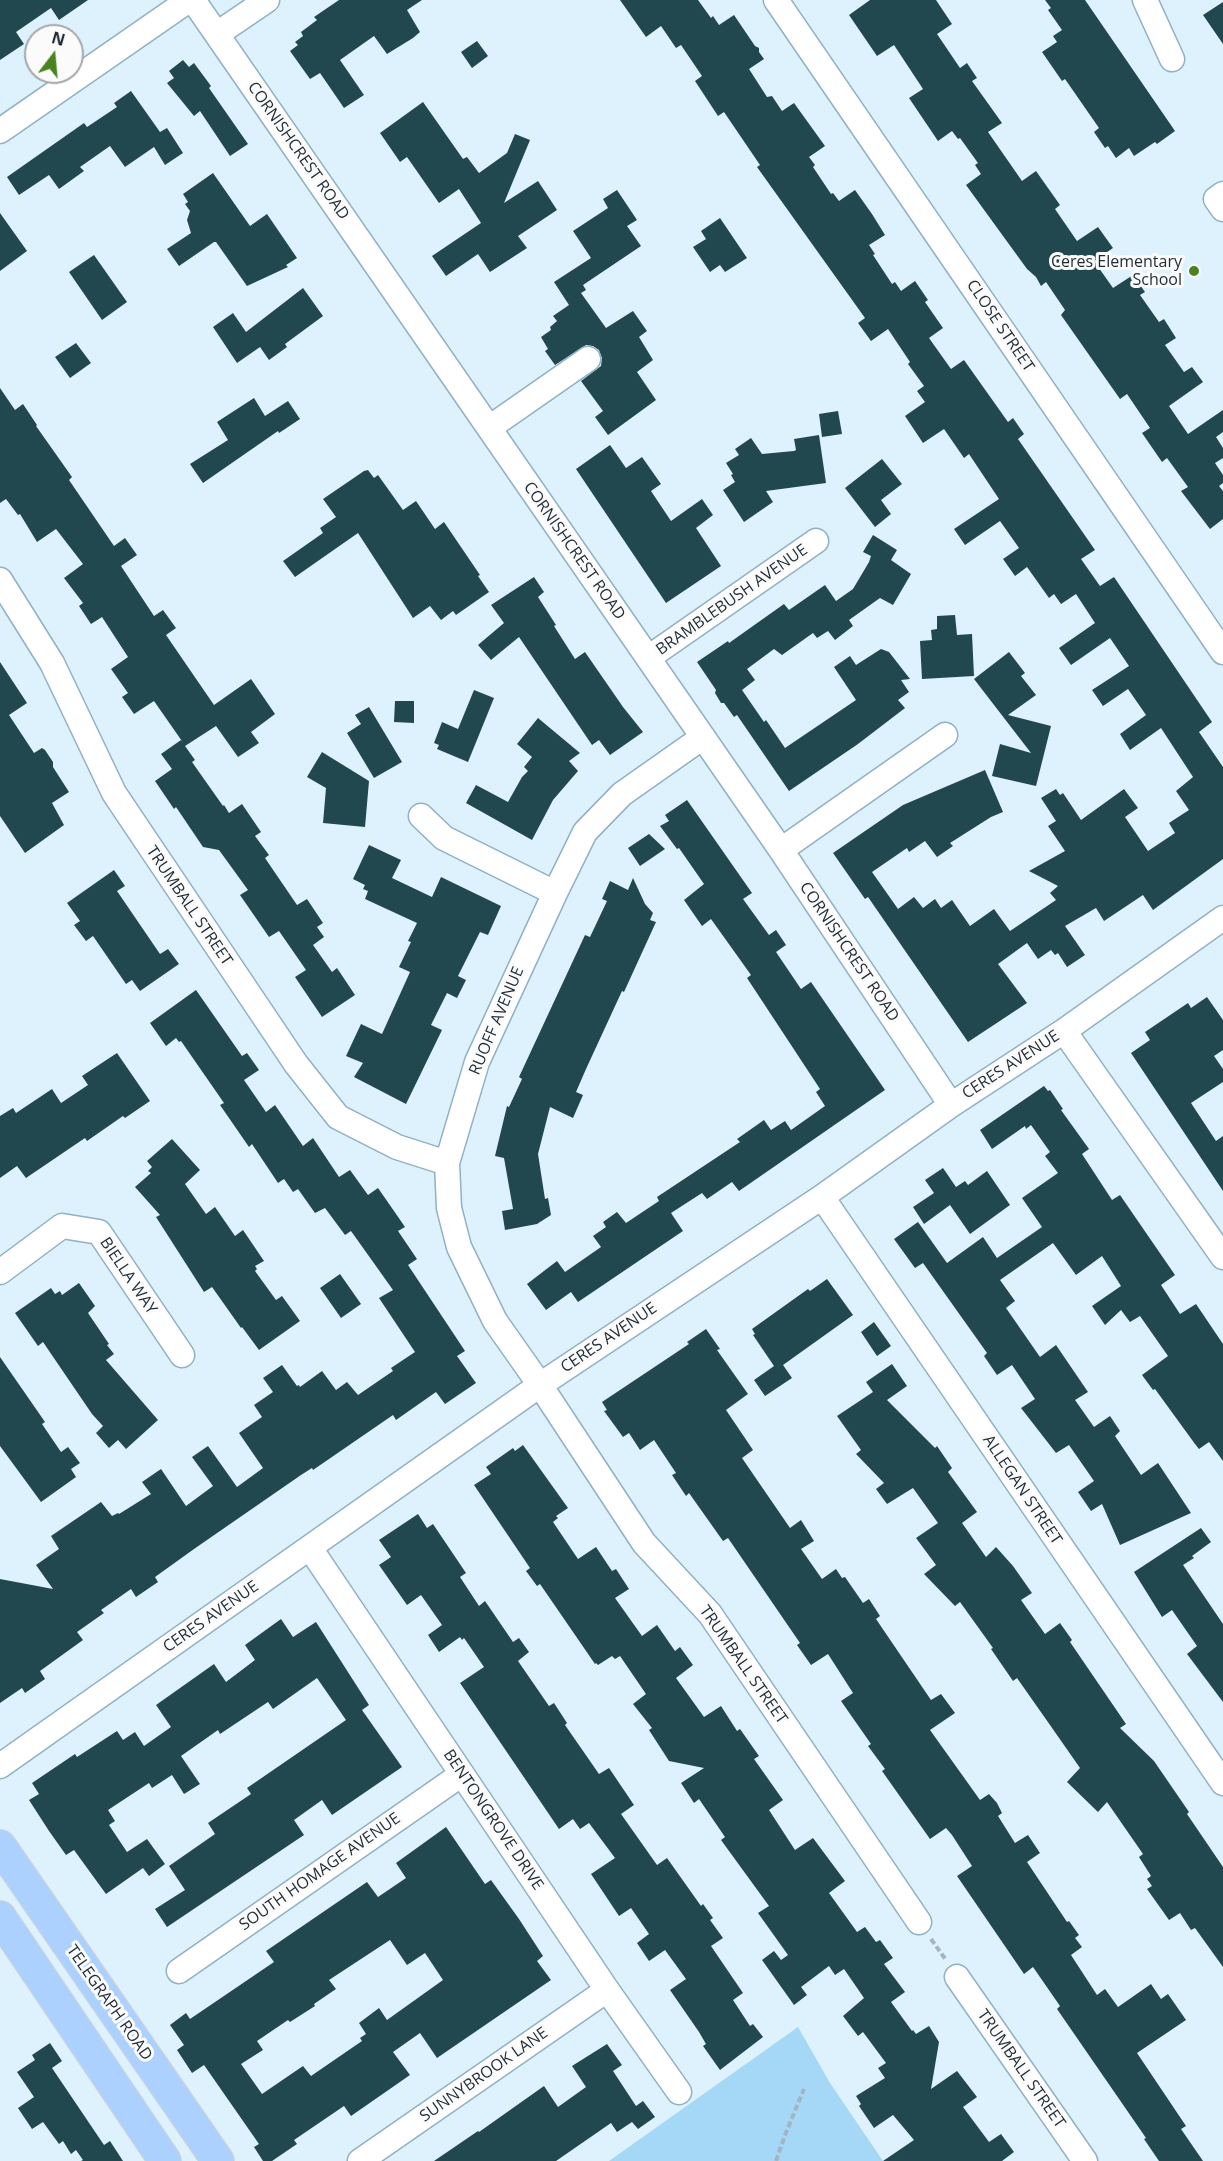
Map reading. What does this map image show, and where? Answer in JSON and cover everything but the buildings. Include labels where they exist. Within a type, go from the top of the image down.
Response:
[{"type":"main road","name":"TELEGRAPH ROAD","points":[[0,1846],[218,2161]]},
{"type":"main road","points":[[0,1917],[165,2161]]},
{"type":"street","name":"CORNISHCREST ROAD","points":[[191,0],[217,34],[781,850],[951,1104]]},
{"type":"street","points":[[0,130],[191,0]]},
{"type":"street","points":[[217,34],[267,0]]},
{"type":"street","name":"CLOSE STREET","points":[[776,0],[1223,652]]},
{"type":"street","points":[[1144,0],[1172,59]]},
{"type":"street","points":[[1223,195],[1216,200],[1223,209]]},
{"type":"street","points":[[489,428],[588,359]]},
{"type":"street","name":"BRAMBLEBUSH AVENUE","points":[[648,658],[816,541]]},
{"type":"street","name":"TRUMBALL STREET","points":[[0,580],[52,663],[114,793],[296,1064],[338,1117],[398,1147],[447,1163]]},
{"type":"street","points":[[781,850],[945,735]]},
{"type":"street","name":"RUOFF AVENUE","points":[[540,1385],[495,1321],[459,1247],[449,1208],[447,1163],[477,1062],[585,832],[622,794],[703,737]]},
{"type":"street","points":[[421,816],[444,838],[555,893]]},
{"type":"street","name":"CERES AVENUE","points":[[0,1766],[540,1385],[822,1197],[951,1104],[1064,1031],[1223,918]]},
{"type":"street","points":[[1064,1031],[1220,1247]]},
{"type":"street","name":"ALLEGAN STREET","points":[[822,1197],[1223,1784]]},
{"type":"street","name":"BIELLA WAY","points":[[0,1272],[62,1226],[99,1232],[182,1355]]},
{"type":"street","name":"TRUMBALL STREET","points":[[540,1385],[644,1543],[710,1614],[919,1922]]},
{"type":"street","name":"BENTONGROVE DRIVE","points":[[310,1548],[607,1990],[679,2092]]},
{"type":"street","name":"SOUTH HOMAGE AVENUE","points":[[179,1971],[462,1774]]},
{"type":"street","name":"TRUMBALL STREET","points":[[957,1977],[1085,2161]]},
{"type":"street","name":"SUNNYBROOK LANE","points":[[360,2161],[607,1990]]},
{"type":"path","points":[[919,1922],[957,1977]]},
{"type":"path","points":[[776,2161],[784,2135],[804,2089]]},
{"type":"shaded area","points":[[798,2027],[830,2083],[883,2161],[609,2161]]},
{"type":"place","name":"Ceres Elementary School","points":[[1194,271]]}]
